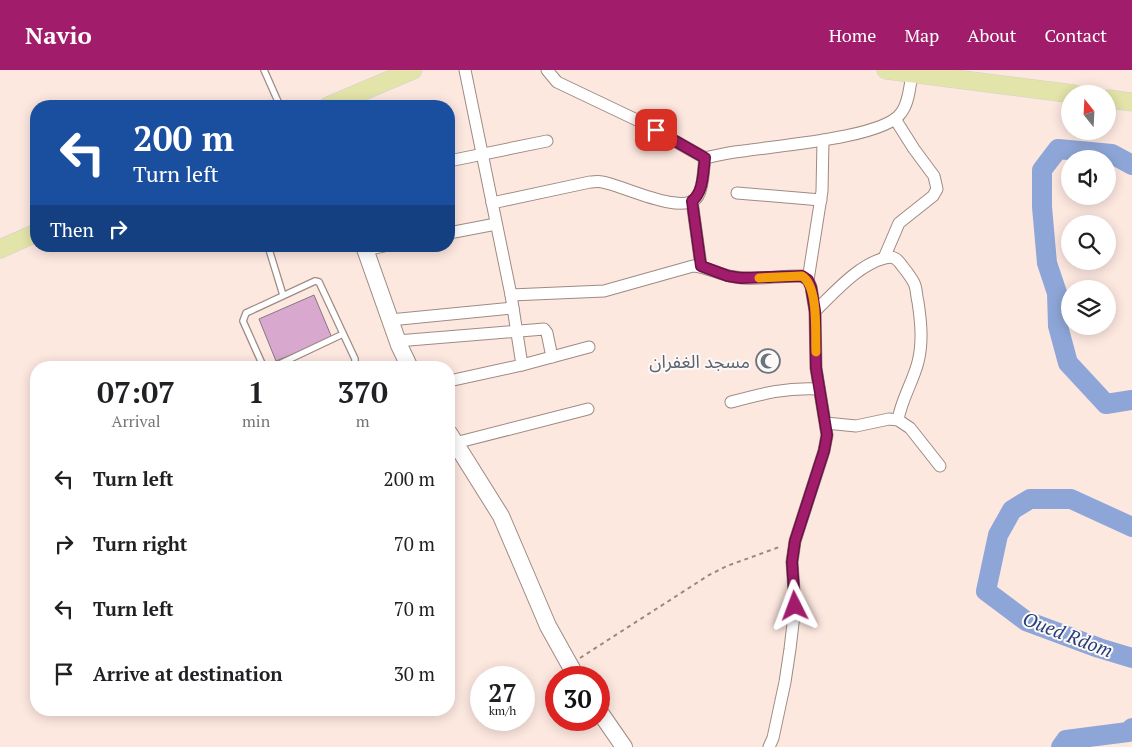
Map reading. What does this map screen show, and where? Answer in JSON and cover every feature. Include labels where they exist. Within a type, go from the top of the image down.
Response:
[{"type":"main road","points":[[339,100],[388,74],[413,70]]},
{"type":"main road","points":[[886,70],[954,74],[1061,92]]},
{"type":"main road","points":[[1116,100],[1132,102]]},
{"type":"main road","points":[[0,250],[30,236]]},
{"type":"street","points":[[465,70],[513,308],[522,365]]},
{"type":"street","points":[[547,70],[557,82],[641,122],[705,158],[740,151],[838,138],[889,124],[895,120],[905,107],[912,73]]},
{"type":"street","points":[[884,258],[899,223],[933,196],[937,189],[934,176],[895,120]]},
{"type":"street","points":[[769,747],[773,738],[779,710],[790,649],[795,606],[792,562],[795,541],[824,451],[827,435],[816,368],[815,311],[808,280],[821,200],[823,140]]},
{"type":"street","points":[[455,160],[547,142]]},
{"type":"street","points":[[492,203],[590,182],[603,182],[671,203],[692,201],[698,197],[705,158]]},
{"type":"street","points":[[737,193],[821,200]]},
{"type":"street","points":[[692,201],[701,266]]},
{"type":"street","points":[[455,232],[496,224]]},
{"type":"street","points":[[365,252],[397,341],[407,361]]},
{"type":"street","points":[[815,311],[853,275],[884,258],[895,258],[910,276],[916,290],[921,321],[921,344],[918,363],[900,408],[898,420]]},
{"type":"street","points":[[510,295],[604,291],[680,268],[701,266],[734,277],[802,276],[808,280]]},
{"type":"street","points":[[390,320],[513,308]]},
{"type":"street","points":[[397,341],[544,329],[547,333],[552,357]]},
{"type":"street","points":[[455,380],[589,348]]},
{"type":"street","points":[[731,402],[778,390],[819,389]]},
{"type":"street","points":[[455,437],[588,409]]},
{"type":"street","points":[[826,423],[856,426],[898,420],[910,428],[940,466]]},
{"type":"street","points":[[455,443],[501,516],[548,626],[570,666]]},
{"type":"street","points":[[610,727],[624,747]]},
{"type":"lane","points":[[264,70],[277,100]]},
{"type":"lane","points":[[270,252],[284,295]]},
{"type":"lane","points":[[261,361],[243,321],[243,317],[246,313],[311,282],[319,282],[355,361]]},
{"type":"lane","points":[[286,361],[344,334]]},
{"type":"path","points":[[580,666],[709,575],[795,541]]},
{"type":"building","points":[[314,295],[332,338],[276,361],[259,319]]},
{"type":"waterway","name":"Oued Rdom","points":[[1132,165],[1112,154],[1058,149],[1042,170],[1042,207],[1047,263],[1057,293],[1058,326],[1068,363],[1106,404],[1132,400]]},
{"type":"waterway","name":"Oued Rdom","points":[[1132,527],[1071,499],[1030,499],[1012,510],[998,535],[986,591],[1026,621],[1132,658]]},
{"type":"waterway","name":"Oued Rdom","points":[[1061,747],[1066,740],[1128,732],[1132,728]]},
{"type":"slow traffic","points":[[759,278],[802,276],[808,280],[815,311],[816,352]]},
{"type":"place","name":"مسجد الغفران","points":[[768,361]]},
{"type":"route","points":[[656,130],[705,158],[698,197],[692,201],[701,266],[728,276],[741,278],[802,276],[808,280],[811,287],[815,311],[816,368],[827,435],[824,451],[795,541],[792,562],[795,606]]}]
